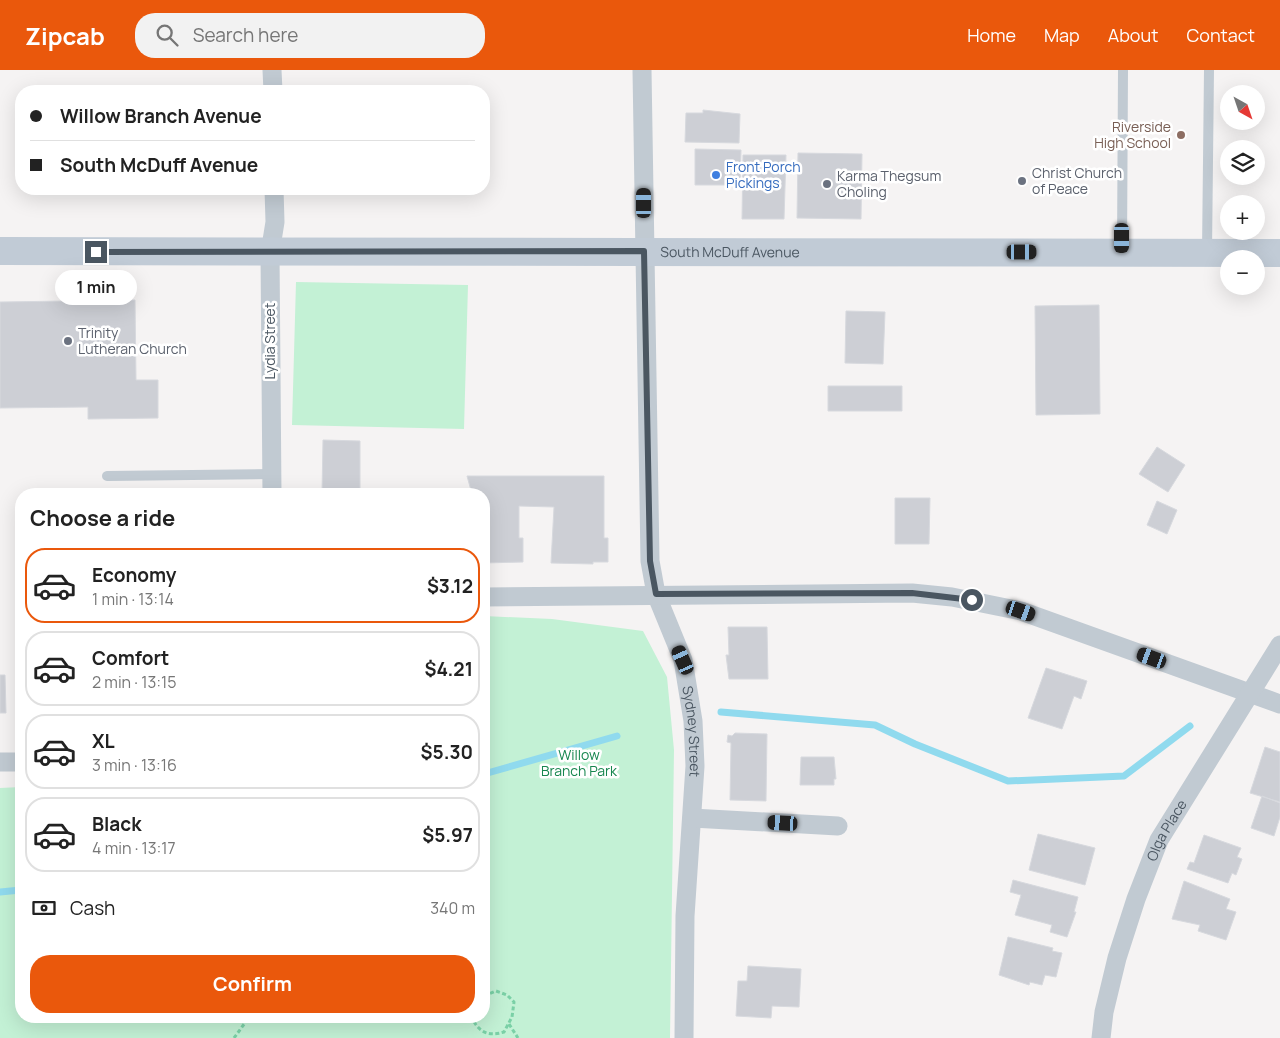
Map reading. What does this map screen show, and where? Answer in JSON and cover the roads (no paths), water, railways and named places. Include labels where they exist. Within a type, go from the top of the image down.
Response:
[{"type":"main road","name":"South McDuff Avenue","points":[[0,251],[270,253],[644,251],[1280,253]]},
{"type":"street","points":[[272,70],[273,85]]},
{"type":"street","name":"Sydney Street","points":[[642,70],[650,561],[656,594],[683,660],[693,721],[695,766],[685,916],[684,1038]]},
{"type":"street","name":"Lydia Street","points":[[272,488],[270,253],[275,222],[274,195]]},
{"type":"street","points":[[490,597],[912,593],[952,596],[1021,611],[1280,704]]},
{"type":"street","name":"Olga Place","points":[[1101,1038],[1104,1012],[1117,958],[1136,899],[1160,840],[1280,645]]},
{"type":"street","points":[[0,762],[15,762]]},
{"type":"street","points":[[692,818],[838,826]]},
{"type":"lane","points":[[1122,252],[1123,70]]},
{"type":"lane","points":[[1207,253],[1209,70]]},
{"type":"lane","points":[[107,476],[272,474]]},
{"type":"waterway","points":[[721,712],[875,725],[915,744],[1008,781],[1124,776],[1190,726]]},
{"type":"waterway","points":[[490,772],[617,736]]},
{"type":"waterway","points":[[0,892],[15,891]]},
{"type":"place","name":"Riverside High School","points":[[1181,135]]},
{"type":"place","name":"Front Porch Pickings","points":[[716,175]]},
{"type":"place","name":"Christ Church of Peace","points":[[1022,181]]},
{"type":"place","name":"Karma Thegsum Choling","points":[[827,184]]},
{"type":"place","name":"Trinity Lutheran Church","points":[[68,341]]},
{"type":"park label","name":"Willow Branch Park","points":[[579,764]]}]
